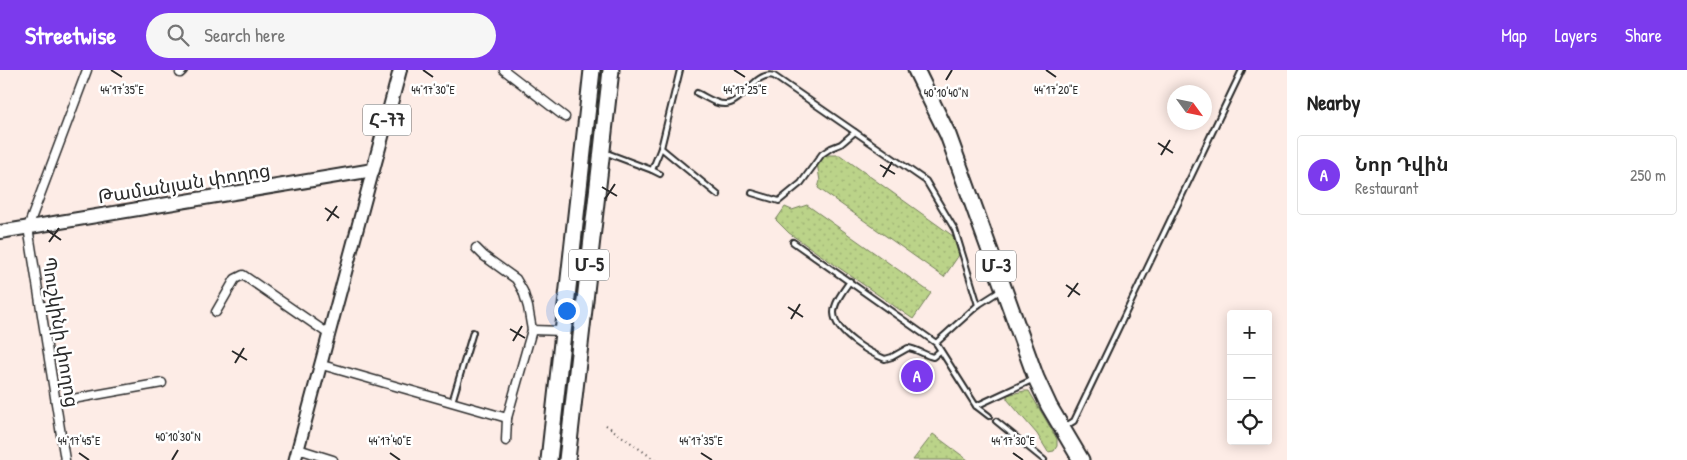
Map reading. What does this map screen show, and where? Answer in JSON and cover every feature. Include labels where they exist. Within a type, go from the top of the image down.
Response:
[{"type":"highway","name":"Մ-5","points":[[549,460],[592,70]]},
{"type":"highway","name":"Մ-5","points":[[567,460],[612,70]]},
{"type":"highway","name":"Մ-3","points":[[916,70],[948,135],[1036,378],[1081,460]]},
{"type":"main road","name":"Հ-77","points":[[373,170],[400,70]]},
{"type":"main road","name":"Թամանյան փողոց","points":[[0,232],[373,170]]},
{"type":"street","name":"Պուշկինի փողոց","points":[[65,460],[28,227],[87,70]]},
{"type":"street","points":[[504,70],[564,117]]},
{"type":"street","name":"Հ-77","points":[[297,454],[373,170]]},
{"type":"street","points":[[476,248],[516,279],[523,291],[532,330],[507,418],[506,440]]},
{"type":"street","points":[[216,312],[235,279],[243,275],[330,335]]},
{"type":"street","points":[[532,330],[564,331]]},
{"type":"street","points":[[322,365],[507,418]]},
{"type":"street","points":[[56,402],[162,383]]},
{"type":"street","points":[[297,454],[333,460]]},
{"type":"lane","points":[[652,170],[661,148],[680,70]]},
{"type":"lane","points":[[1062,428],[1074,421],[1242,70]]},
{"type":"lane","points":[[697,93],[717,103],[727,104],[735,101],[763,76],[769,74],[926,181],[955,230],[978,305]]},
{"type":"lane","points":[[752,192],[779,201],[801,183],[822,154],[841,144],[855,132]]},
{"type":"lane","points":[[661,148],[718,195]]},
{"type":"lane","points":[[602,152],[660,174]]},
{"type":"lane","points":[[794,242],[936,344],[976,406],[989,416]]},
{"type":"lane","points":[[850,281],[838,300],[834,312],[837,325],[843,333],[885,359],[908,348],[916,349],[933,357],[940,351]]},
{"type":"lane","points":[[936,344],[978,305],[1004,288]]},
{"type":"lane","points":[[452,402],[473,332]]},
{"type":"lane","points":[[976,406],[1036,378]]},
{"type":"lane","points":[[996,420],[1044,460]]},
{"type":"path","points":[[606,425],[655,460]]},
{"type":"green space","points":[[597,70],[605,70],[561,460],[555,460]]},
{"type":"green space","points":[[823,155],[840,155],[953,236],[959,255],[944,277],[818,188],[820,181],[817,163]]},
{"type":"green space","points":[[807,205],[931,293],[913,319],[789,233],[776,220],[785,207],[792,210]]},
{"type":"green space","points":[[1029,391],[1057,439],[1057,446],[1054,451],[1048,452],[1037,434],[1007,399],[1007,395]]},
{"type":"green space","points":[[933,434],[968,460],[913,460]]},
{"type":"place","name":"Նոր Դվին","points":[[917,376]]}]
